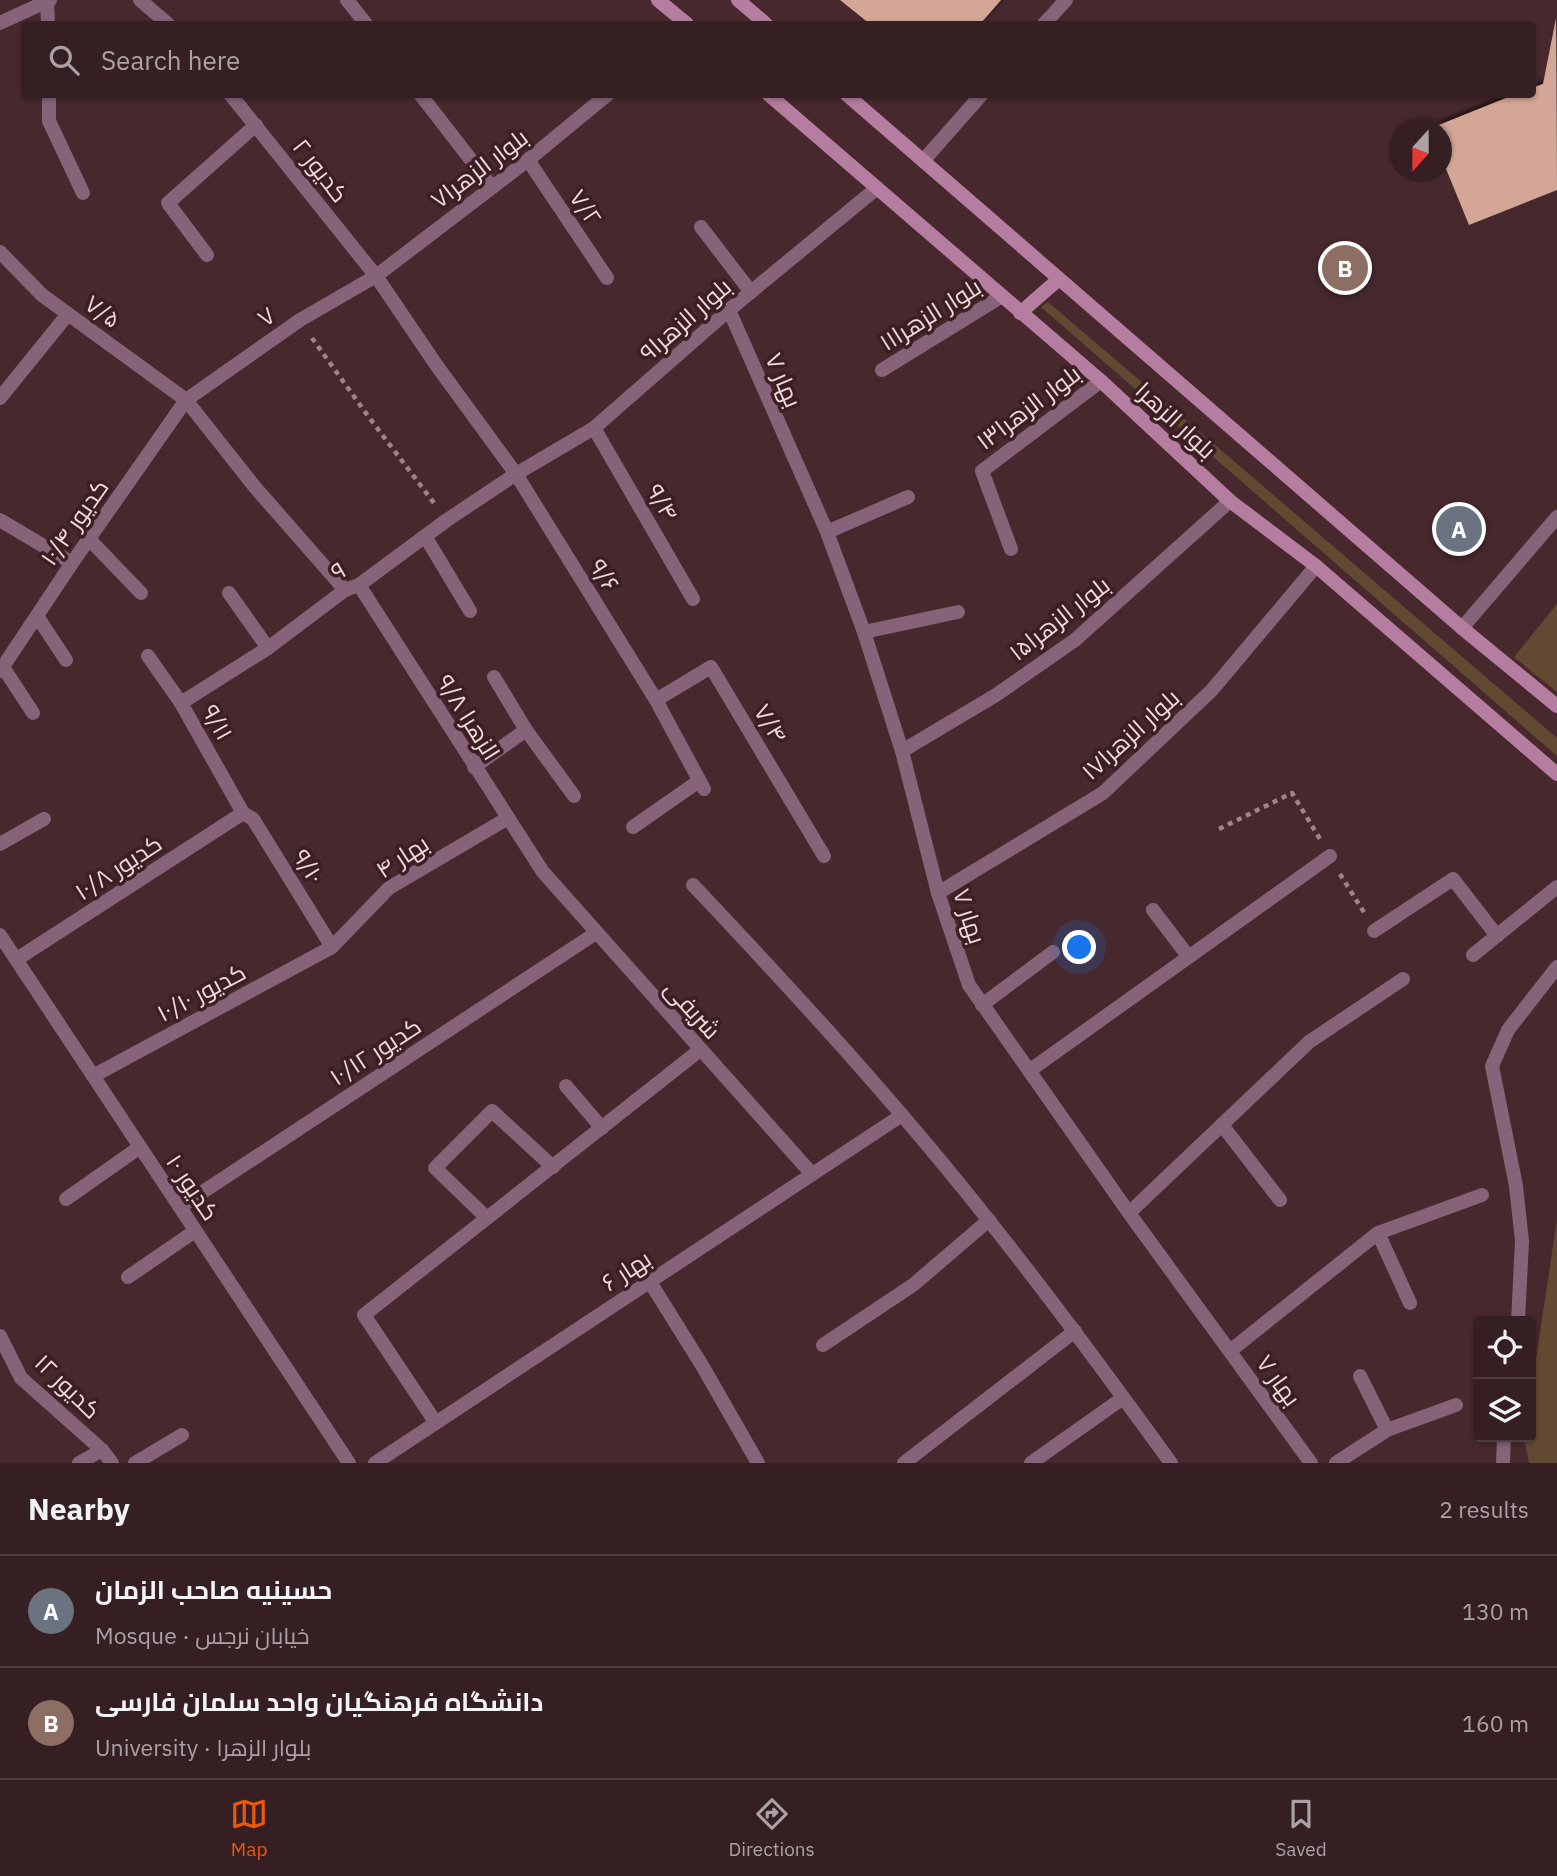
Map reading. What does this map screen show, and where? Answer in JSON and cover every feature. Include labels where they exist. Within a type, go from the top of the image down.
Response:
[{"type":"main road","points":[[659,0],[684,21]]},
{"type":"main road","points":[[738,0],[762,21]]},
{"type":"main road","name":"بلوار الزهرا","points":[[773,98],[1101,381],[1230,501],[1316,566],[1557,774]]},
{"type":"main road","name":"بلوار الزهرا","points":[[851,98],[1462,628],[1557,706]]},
{"type":"main road","points":[[1020,313],[1059,279]]},
{"type":"street","points":[[140,0],[164,21]]},
{"type":"street","points":[[347,0],[364,21]]},
{"type":"street","points":[[1047,21],[1066,0]]},
{"type":"street","points":[[0,23],[49,1],[48,21]]},
{"type":"street","points":[[49,98],[49,121],[83,193]]},
{"type":"street","name":"۲ کدیور","points":[[233,98],[376,276]]},
{"type":"street","points":[[423,98],[492,187]]},
{"type":"street","name":"بلوار الزهرا۷","points":[[376,276],[528,160],[603,98]]},
{"type":"street","points":[[923,161],[978,98]]},
{"type":"street","points":[[207,255],[168,203],[256,125]]},
{"type":"street","name":"۷/۲","points":[[528,160],[607,278]]},
{"type":"street","name":"بلوار الزهرا۹","points":[[516,474],[594,428],[729,310],[877,188]]},
{"type":"street","points":[[701,227],[751,292]]},
{"type":"street","name":"۷/۵","points":[[0,253],[42,295],[186,400],[254,486]]},
{"type":"street","name":"۷","points":[[186,400],[300,320],[376,276]]},
{"type":"street","name":"۹/۶","points":[[376,276],[437,366],[516,474],[656,700],[702,785],[634,827]]},
{"type":"street","name":"بلوار الزهرا۱۱","points":[[882,370],[1002,296]]},
{"type":"street","name":"بهار ۷","points":[[729,310],[827,531],[864,632],[902,751],[938,893],[969,985],[1129,1213],[1311,1463]]},
{"type":"street","points":[[0,398],[68,314]]},
{"type":"street","name":"بلوار الزهرا۱۳","points":[[1011,549],[982,471],[1101,381]]},
{"type":"street","name":"کدیور ۱۰/۴","points":[[1,669],[186,400]]},
{"type":"street","name":"۹/۴","points":[[594,428],[693,599]]},
{"type":"street","name":"۹","points":[[181,703],[268,648],[516,474]]},
{"type":"street","name":"الزهرا ۹/۸","points":[[254,486],[352,588],[543,872]]},
{"type":"street","points":[[827,531],[908,498]]},
{"type":"street","name":"بلوار الزهرا۱۵","points":[[902,751],[996,695],[1075,640],[1230,501]]},
{"type":"street","points":[[1462,628],[1557,517]]},
{"type":"street","points":[[0,520],[72,563]]},
{"type":"street","points":[[425,537],[470,611]]},
{"type":"street","points":[[89,539],[141,593]]},
{"type":"street","name":"بلوار الزهرا۱۷","points":[[938,893],[1103,793],[1212,690],[1316,566]]},
{"type":"street","points":[[229,593],[268,648]]},
{"type":"street","points":[[864,632],[958,612]]},
{"type":"street","points":[[37,616],[66,660]]},
{"type":"street","name":"۹/۱۱","points":[[148,656],[181,703],[243,813]]},
{"type":"street","name":"۷/۴","points":[[656,700],[711,667],[824,856]]},
{"type":"street","points":[[1,669],[33,713]]},
{"type":"street","points":[[494,677],[526,730],[574,796]]},
{"type":"street","points":[[474,767],[526,730]]},
{"type":"street","name":"۹/۱۰","points":[[243,813],[253,819],[332,947]]},
{"type":"street","name":"کدیور ۱۰/۸","points":[[17,959],[243,813]]},
{"type":"street","name":"بهار ۴","points":[[332,947],[389,888],[508,818]]},
{"type":"street","points":[[0,844],[44,819]]},
{"type":"street","points":[[1029,1071],[1330,856]]},
{"type":"street","name":"شریفی","points":[[543,872],[812,1174]]},
{"type":"street","points":[[1374,931],[1453,879],[1497,936]]},
{"type":"street","points":[[693,885],[800,999],[902,1115],[989,1220],[1075,1331],[1171,1463]]},
{"type":"street","points":[[1472,955],[1557,887]]},
{"type":"street","points":[[1153,910],[1188,956]]},
{"type":"street","name":"کدیور ۱۰/۱۲","points":[[180,1208],[596,933]]},
{"type":"street","name":"کدیور ۱۰","points":[[0,935],[349,1463]]},
{"type":"street","name":"کدیور ۱۰/۱۰","points":[[93,1076],[332,947]]},
{"type":"street","points":[[982,1005],[1053,953]]},
{"type":"street","points":[[1518,1316],[1522,1241],[1516,1186],[1492,1066],[1508,1030],[1557,967]]},
{"type":"street","points":[[1129,1213],[1309,1042],[1403,979]]},
{"type":"street","points":[[436,1423],[364,1315],[700,1050]]},
{"type":"street","points":[[566,1086],[601,1128]]},
{"type":"street","points":[[487,1218],[435,1168],[492,1111],[553,1167]]},
{"type":"street","name":"بهار ۶","points":[[375,1463],[902,1115]]},
{"type":"street","points":[[1222,1125],[1280,1200]]},
{"type":"street","points":[[66,1199],[140,1147]]},
{"type":"street","points":[[1230,1351],[1378,1233],[1482,1195]]},
{"type":"street","points":[[824,1345],[913,1284],[989,1220]]},
{"type":"street","points":[[128,1277],[195,1231]]},
{"type":"street","points":[[1378,1233],[1410,1304]]},
{"type":"street","points":[[650,1282],[758,1463]]},
{"type":"street","points":[[907,1462],[1075,1331]]},
{"type":"street","name":"کدیور ۱۲","points":[[0,1336],[21,1378],[113,1463]]},
{"type":"street","points":[[1360,1376],[1387,1430]]},
{"type":"street","points":[[1031,1463],[1124,1398]]},
{"type":"street","points":[[1336,1463],[1387,1430],[1456,1405]]},
{"type":"street","points":[[135,1463],[182,1435]]},
{"type":"street","points":[[1503,1463],[1504,1442]]},
{"type":"street","points":[[79,1463],[102,1450]]},
{"type":"path","points":[[300,320],[447,520]]},
{"type":"shaded area","points":[[1048,302],[1557,738],[1557,756],[1041,307]]},
{"type":"shaded area","points":[[1557,604],[1557,692],[1514,657]]},
{"type":"shaded area","points":[[1557,1219],[1557,1463],[1529,1463],[1525,1442],[1536,1442],[1536,1359]]},
{"type":"building","points":[[840,0],[1001,0],[983,21],[866,21]]},
{"type":"building","points":[[1556,18],[1557,190],[1469,225],[1451,182],[1452,120],[1506,98],[1536,98],[1536,87],[1543,84]]},
{"type":"place","name":"دانشگاه فرهنگیان واحد سلمان فارسی","points":[[1345,268]]},
{"type":"place","name":"حسینیه صاحب الزمان","points":[[1459,529]]}]
